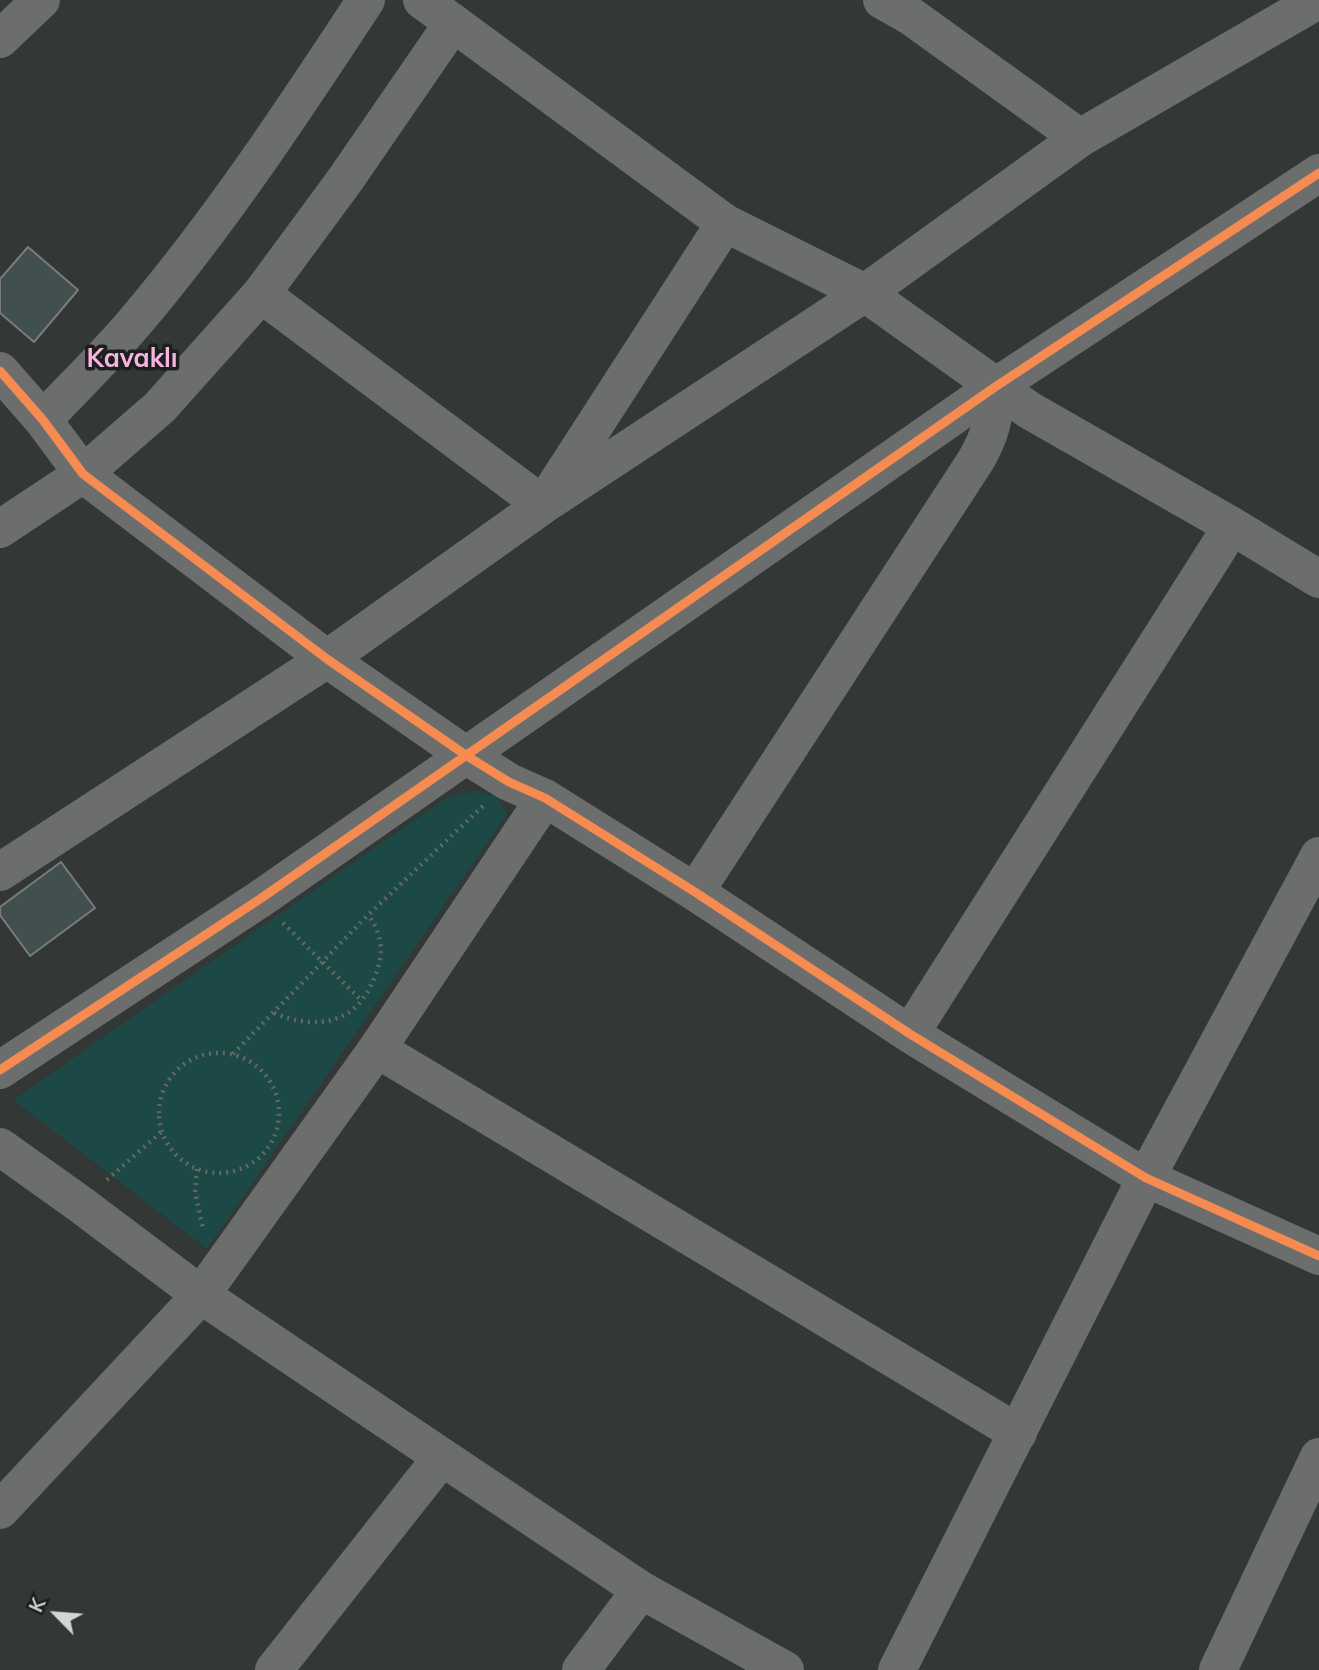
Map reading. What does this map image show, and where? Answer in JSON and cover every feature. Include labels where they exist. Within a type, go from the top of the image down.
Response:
[{"type":"street","points":[[0,39],[41,0]]},
{"type":"street","points":[[43,420],[133,324],[212,225],[284,126],[366,0]]},
{"type":"street","points":[[422,0],[725,223],[864,293],[1029,410],[1319,579]]},
{"type":"street","points":[[0,872],[327,659],[543,505],[864,293],[1080,138],[1318,0]]},
{"type":"street","points":[[905,6],[1080,138]]},
{"type":"street","points":[[0,529],[83,474],[160,407],[261,295],[345,180],[453,23]]},
{"type":"street","points":[[0,1070],[260,899],[995,387],[1319,173]]},
{"type":"street","points":[[543,505],[725,223]]},
{"type":"street","points":[[261,295],[543,505]]},
{"type":"street","points":[[0,371],[43,420],[83,474],[327,659],[467,755],[509,782],[545,798],[695,892],[910,1034],[1146,1178],[1319,1256]]},
{"type":"street","points":[[695,892],[976,460],[994,419],[995,387]]},
{"type":"street","points":[[910,1034],[1231,526]]},
{"type":"street","points":[[0,1510],[210,1282],[377,1049],[545,798]]},
{"type":"street","points":[[897,1670],[1146,1178],[1319,856]]},
{"type":"street","points":[[377,1049],[1018,1433]]},
{"type":"street","points":[[0,1147],[80,1204],[210,1282],[442,1457],[641,1590],[785,1670]]},
{"type":"street","points":[[274,1670],[442,1457]]},
{"type":"street","points":[[1218,1670],[1319,1457]]},
{"type":"street","points":[[581,1670],[641,1590]]},
{"type":"path","points":[[233,1055],[368,915],[509,782]]},
{"type":"path","points":[[260,899],[362,1001]]},
{"type":"path","points":[[274,1013],[311,1023],[328,1020],[356,1008],[367,997],[381,952],[380,937],[368,915]]},
{"type":"path","points":[[207,1054],[233,1055],[247,1059],[263,1071],[274,1088],[279,1108],[278,1127],[270,1145],[257,1160],[240,1170],[221,1173],[197,1169],[170,1150],[162,1132],[158,1112],[162,1092],[172,1074],[188,1061],[207,1054]]},
{"type":"path","points":[[80,1204],[162,1132]]},
{"type":"path","points":[[197,1169],[195,1192],[210,1282]]},
{"type":"shaded area","points":[[476,791],[496,796],[507,814],[207,1249],[13,1100],[446,798]]},
{"type":"building","points":[[28,247],[78,290],[34,342],[0,313],[0,279]]},
{"type":"building","points":[[61,862],[95,908],[30,956],[0,915],[0,907]]},
{"type":"cycle path","points":[[0,1070],[260,899],[995,387],[1319,173]]},
{"type":"cycle path","points":[[0,371],[43,420],[83,474],[327,659],[467,756],[509,782],[545,798],[695,892],[910,1034],[1146,1178],[1319,1256]]},
{"type":"district","name":"Kavaklı","points":[[132,359]]}]
